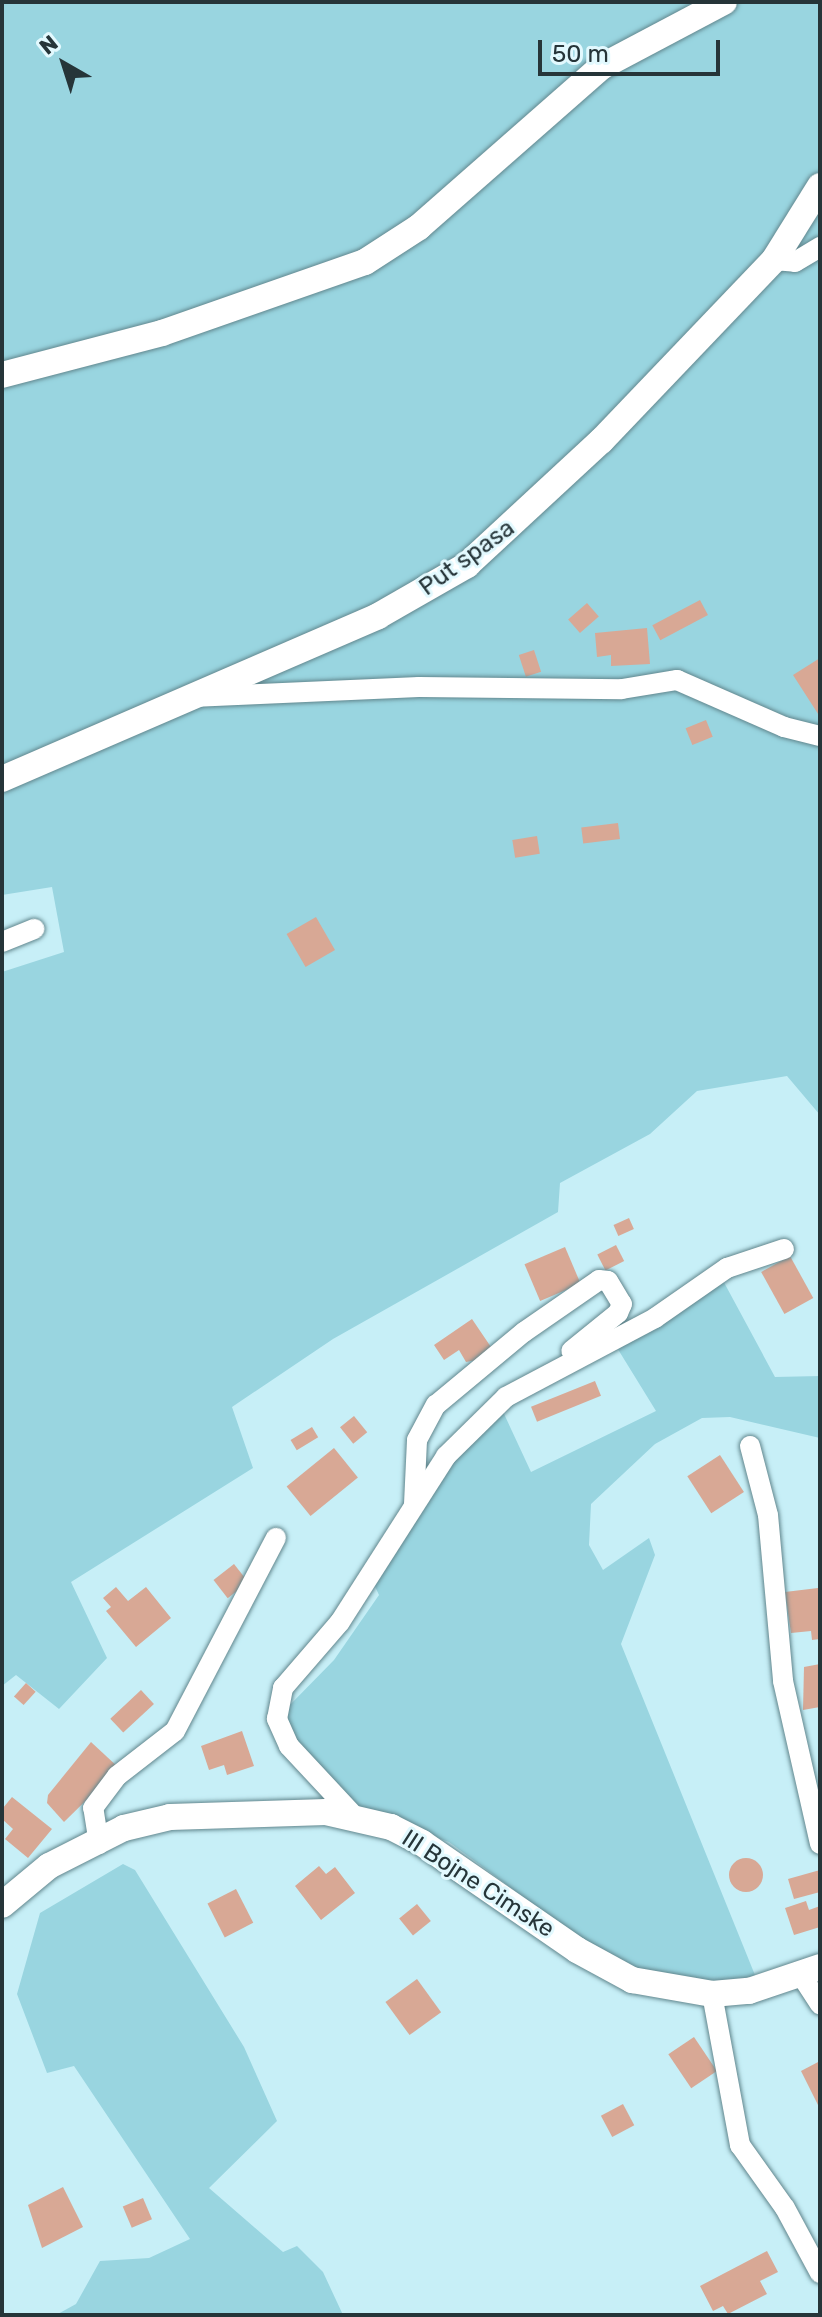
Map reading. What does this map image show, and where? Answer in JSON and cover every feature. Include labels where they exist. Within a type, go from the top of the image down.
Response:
[{"type":"street","points":[[2,375],[162,333],[365,262],[419,227],[601,67],[724,2]]},
{"type":"street","name":"Put spasa","points":[[2,779],[378,616],[467,565],[601,441],[774,260],[820,186]]},
{"type":"street","points":[[774,260],[795,262],[820,247]]},
{"type":"street","points":[[188,697],[230,700],[419,687],[622,689],[677,680],[784,727],[820,736]]},
{"type":"street","points":[[2,942],[35,929]]},
{"type":"street","points":[[358,1820],[289,1746],[277,1719],[283,1688],[340,1622],[414,1504],[482,1414],[544,1375],[655,1318],[727,1268],[784,1249]]},
{"type":"street","points":[[414,1504],[417,1440],[436,1405],[524,1332],[599,1280],[608,1281],[622,1304],[618,1313],[544,1375]]},
{"type":"street","points":[[750,1446],[768,1515],[783,1681],[820,1844]]},
{"type":"street","points":[[99,1844],[93,1808],[117,1776],[175,1731],[276,1538]]},
{"type":"street","name":"III Bojne Cimske","points":[[2,1905],[49,1866],[99,1844],[124,1828],[170,1817],[326,1812],[422,1843],[604,1968],[667,1989],[712,1994],[810,1971]]},
{"type":"street","points":[[810,1971],[820,2004]]},
{"type":"street","points":[[712,1994],[740,2145],[785,2208],[820,2273]]},
{"type":"shaded area","points":[[2,2],[820,2],[820,1115],[787,1076],[697,1091],[650,1134],[560,1183],[558,1212],[333,1339],[232,1407],[253,1468],[71,1582],[107,1658],[59,1709],[16,1675],[2,1686],[2,972],[64,952],[52,887],[2,895]]},
{"type":"shaded area","points":[[720,1275],[775,1377],[820,1376],[820,1438],[730,1417],[702,1418],[655,1444],[591,1504],[589,1545],[603,1570],[649,1538],[655,1555],[621,1644],[759,1985],[702,1988],[618,1967],[449,1842],[356,1810],[282,1729],[284,1711],[334,1660],[379,1595],[372,1580],[412,1513],[499,1403],[531,1472],[656,1411],[611,1338]]},
{"type":"shaded area","points":[[123,1864],[135,1870],[244,2047],[277,2121],[209,2188],[283,2252],[297,2246],[323,2272],[343,2315],[56,2315],[76,2304],[100,2261],[149,2258],[190,2239],[74,2066],[47,2073],[17,1994],[40,1913]]},
{"type":"building","points":[[700,600],[708,615],[660,640],[652,625]]},
{"type":"building","points":[[587,603],[599,617],[580,633],[568,619]]},
{"type":"building","points":[[647,628],[650,664],[611,666],[611,655],[597,657],[595,633]]},
{"type":"building","points":[[534,650],[541,672],[526,677],[519,655]]},
{"type":"building","points":[[820,658],[820,717],[793,675]]},
{"type":"building","points":[[706,720],[713,737],[692,745],[686,728]]},
{"type":"building","points":[[618,823],[620,839],[583,843],[581,828]]},
{"type":"building","points":[[537,836],[540,854],[515,858],[512,840]]},
{"type":"building","points":[[316,917],[335,950],[306,967],[287,934]]},
{"type":"building","points":[[629,1218],[634,1229],[618,1236],[613,1225]]},
{"type":"building","points":[[616,1245],[624,1261],[605,1271],[597,1255]]},
{"type":"building","points":[[565,1247],[581,1284],[540,1301],[524,1264]]},
{"type":"building","points":[[790,1256],[813,1298],[784,1314],[761,1272]]},
{"type":"building","points":[[472,1319],[493,1350],[477,1360],[466,1362],[459,1350],[444,1360],[434,1345]]},
{"type":"building","points":[[595,1381],[601,1396],[537,1422],[531,1407]]},
{"type":"building","points":[[354,1416],[367,1432],[353,1444],[340,1427]]},
{"type":"building","points":[[312,1427],[318,1437],[297,1450],[291,1440]]},
{"type":"building","points":[[334,1448],[358,1478],[311,1516],[287,1486]]},
{"type":"building","points":[[720,1455],[744,1492],[711,1513],[687,1476]]},
{"type":"building","points":[[234,1564],[248,1582],[228,1598],[214,1580]]},
{"type":"building","points":[[116,1587],[128,1601],[146,1587],[171,1618],[136,1647],[106,1611],[111,1607],[103,1598]]},
{"type":"building","points":[[818,1588],[820,1639],[812,1640],[811,1631],[791,1633],[785,1592]]},
{"type":"building","points":[[820,1664],[820,1707],[803,1710],[804,1667]]},
{"type":"building","points":[[26,1683],[36,1692],[24,1705],[14,1696]]},
{"type":"building","points":[[141,1690],[154,1704],[123,1733],[110,1719]]},
{"type":"building","points":[[242,1731],[254,1766],[227,1775],[224,1765],[209,1770],[201,1746]]},
{"type":"building","points":[[91,1742],[119,1768],[64,1822],[47,1803],[48,1795]]},
{"type":"building","points":[[12,1797],[52,1829],[28,1858],[5,1839],[13,1829],[2,1819],[3,1808]]},
{"type":"building","points":[[746,1858],[758,1863],[763,1875],[758,1887],[746,1892],[734,1887],[729,1875],[734,1863]]},
{"type":"building","points":[[319,1866],[326,1874],[335,1867],[355,1893],[321,1920],[295,1886]]},
{"type":"building","points":[[820,1870],[820,1892],[794,1899],[788,1879]]},
{"type":"building","points":[[236,1889],[253,1923],[225,1937],[207,1904]]},
{"type":"building","points":[[806,1901],[809,1910],[820,1906],[820,1927],[794,1935],[785,1908]]},
{"type":"building","points":[[417,1904],[431,1921],[413,1936],[399,1918]]},
{"type":"building","points":[[417,1979],[441,2012],[410,2035],[385,2002]]},
{"type":"building","points":[[694,2037],[717,2071],[691,2088],[668,2054]]},
{"type":"building","points":[[820,2061],[820,2104],[818,2105],[801,2071]]},
{"type":"building","points":[[623,2104],[634,2125],[612,2137],[601,2116]]},
{"type":"building","points":[[63,2187],[83,2227],[42,2248],[28,2205]]},
{"type":"building","points":[[143,2198],[152,2219],[132,2228],[123,2207]]},
{"type":"building","points":[[767,2251],[778,2272],[760,2281],[767,2294],[728,2314],[723,2306],[713,2311],[700,2286]]}]
